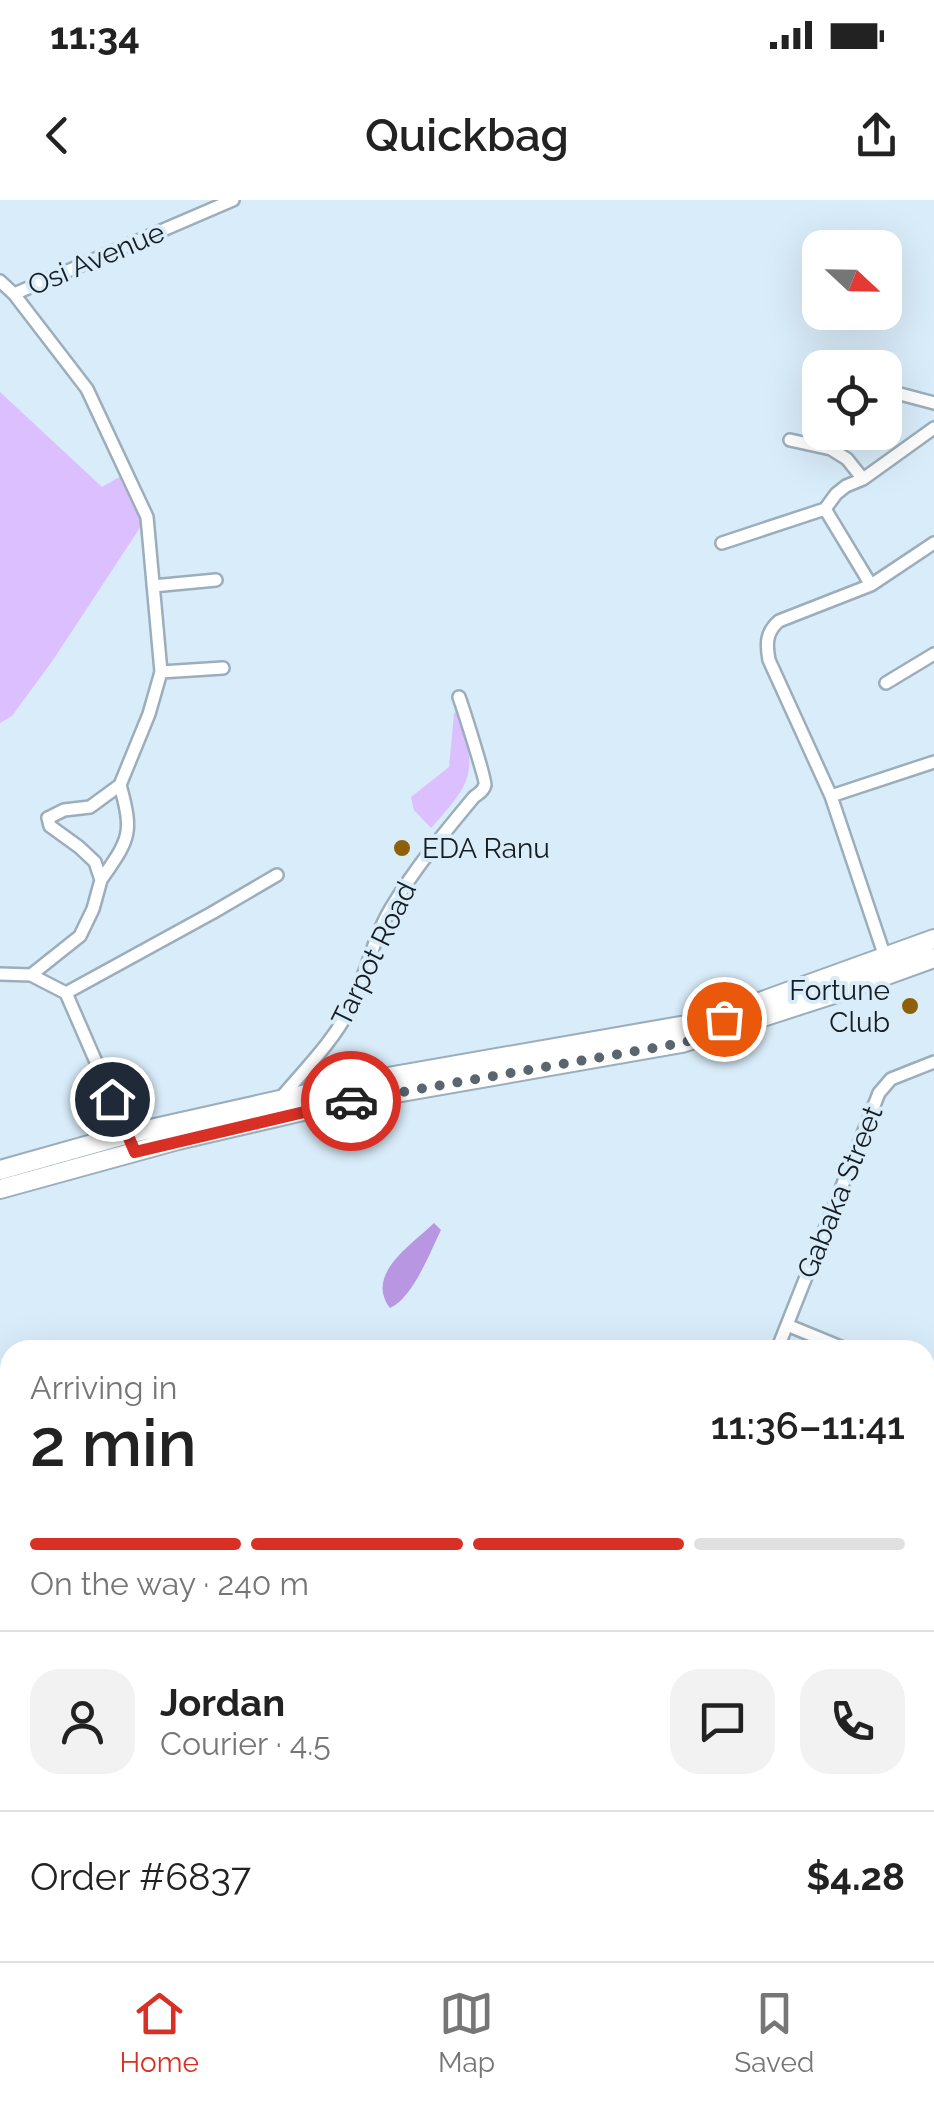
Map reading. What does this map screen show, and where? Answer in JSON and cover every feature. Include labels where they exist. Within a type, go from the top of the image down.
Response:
[{"type":"highway","points":[[0,1189],[131,1143],[278,1101],[686,1025],[934,939]]},
{"type":"highway","points":[[0,1170],[334,1104],[682,1043],[934,958]]},
{"type":"highway","points":[[756,1003],[761,1012],[824,990],[840,992]]},
{"type":"highway","points":[[661,1030],[690,1029],[739,1014],[742,1024]]},
{"type":"highway","points":[[310,1094],[316,1104],[400,1087],[412,1091]]},
{"type":"street","name":"Osi Avenue","points":[[14,294],[233,200]]},
{"type":"street","points":[[0,281],[88,389],[147,517],[161,672],[143,729],[120,786],[90,807],[64,810],[48,818],[50,826],[94,862],[101,880]]},
{"type":"street","points":[[902,395],[934,403]]},
{"type":"street","points":[[722,542],[825,509],[846,486],[864,480],[934,428]]},
{"type":"street","points":[[790,440],[831,450],[847,459],[864,480]]},
{"type":"street","points":[[825,509],[871,585]]},
{"type":"street","points":[[885,956],[831,796],[769,660],[767,638],[778,621],[871,585],[934,544]]},
{"type":"street","points":[[153,586],[216,580]]},
{"type":"street","points":[[886,683],[934,654]]},
{"type":"street","points":[[161,672],[223,668]]},
{"type":"street","name":"Tarpot Road","points":[[278,1101],[332,1039],[362,984],[388,912],[421,861],[482,790],[485,780],[460,697]]},
{"type":"street","points":[[911,769],[934,750]]},
{"type":"street","points":[[831,796],[934,762]]},
{"type":"street","points":[[31,975],[80,936],[101,880],[128,836],[128,814],[120,786]]},
{"type":"street","points":[[66,992],[278,875]]},
{"type":"street","points":[[0,974],[31,975],[66,992],[131,1143]]},
{"type":"street","name":"Gabaka Street","points":[[781,1340],[879,1092],[891,1080],[934,1062]]},
{"type":"street","points":[[787,1325],[824,1340]]},
{"type":"shaded area","points":[[0,392],[102,487],[121,476],[145,520],[53,660],[12,716],[0,723]]},
{"type":"shaded area","points":[[458,709],[468,747],[468,773],[457,797],[431,828],[414,810],[411,797],[449,767],[454,714]]},
{"type":"shaded area","points":[[434,1223],[441,1230],[420,1274],[406,1295],[390,1308],[383,1283],[387,1272]]},
{"type":"way so far","points":[[351,1101],[682,1043],[742,1024],[739,1014],[724,1019]]},
{"type":"place","name":"EDA Ranu","points":[[402,848]]},
{"type":"place","name":"Fortune Club","points":[[910,1006]]},
{"type":"route","points":[[112,1099],[135,1152],[351,1101]]}]
